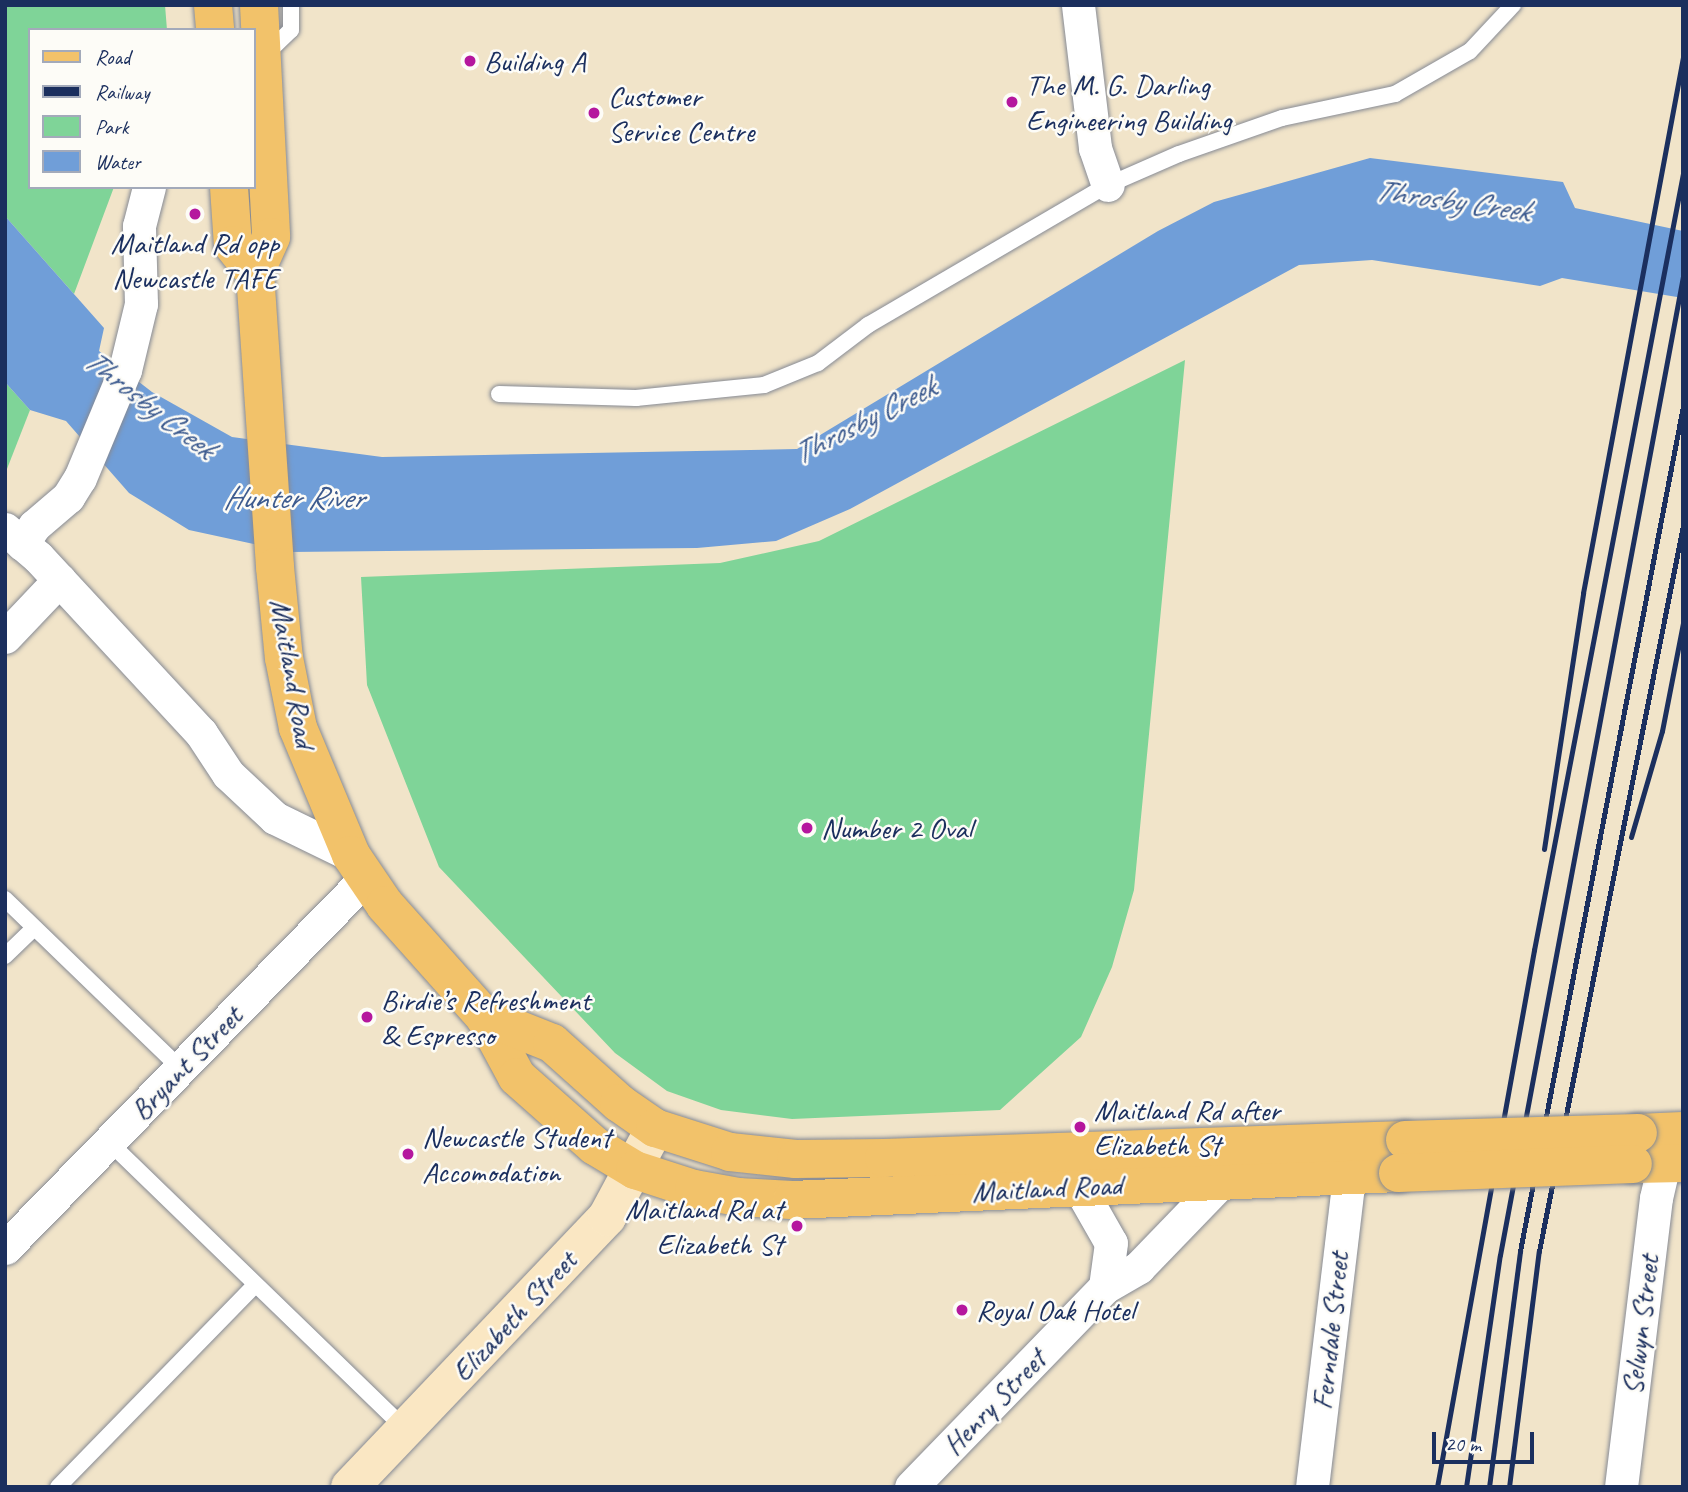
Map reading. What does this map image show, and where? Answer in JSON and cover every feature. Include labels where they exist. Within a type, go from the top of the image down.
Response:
[{"type":"main road","points":[[212,5],[215,28]]},
{"type":"main road","name":"Maitland Road","points":[[259,5],[271,237],[255,273],[275,567],[284,659],[299,728],[359,867],[416,943],[484,1016],[517,1077],[595,1146],[635,1170],[694,1189],[792,1200],[1349,1175],[1401,1156]]},
{"type":"main road","points":[[229,189],[233,244],[255,273]]},
{"type":"main road","name":"Maitland Road","points":[[484,1016],[552,1043],[619,1103],[655,1128],[699,1146],[796,1159],[1655,1156],[1683,1130]]},
{"type":"main road","name":"Elizabeth Street","points":[[350,1487],[607,1217],[635,1170],[655,1128]]},
{"type":"street","points":[[204,28],[212,5]]},
{"type":"street","points":[[1078,5],[1095,148],[1108,186]]},
{"type":"street","points":[[148,189],[139,226],[141,304],[125,370],[80,478],[68,497],[34,526],[14,537],[59,580],[201,733],[218,764],[275,818],[359,867]]},
{"type":"street","points":[[5,637],[59,580]]},
{"type":"street","name":"Bryant Street","points":[[5,1248],[181,1069],[359,867]]},
{"type":"street","name":"Selwyn Street","points":[[1621,1487],[1656,1198],[1655,1156]]},
{"type":"street","name":"Ferndale Street","points":[[1312,1487],[1349,1175]]},
{"type":"street","name":"Henry Street","points":[[911,1487],[1105,1287],[1139,1267],[1224,1179]]},
{"type":"street","points":[[1079,1187],[1111,1243],[1105,1287]]},
{"type":"lane","points":[[263,58],[291,30],[291,5]]},
{"type":"lane","points":[[499,394],[636,398],[764,385],[818,363],[868,325],[1108,186],[1179,153],[1282,118],[1395,94],[1470,51],[1513,5]]},
{"type":"lane","points":[[5,899],[181,1069]]},
{"type":"lane","points":[[5,956],[34,928]]},
{"type":"lane","points":[[108,1142],[406,1430]]},
{"type":"lane","points":[[58,1487],[255,1285]]},
{"type":"green space","points":[[5,5],[165,5],[167,28],[28,28],[28,189],[113,189],[74,294],[5,216]]},
{"type":"green space","points":[[1185,360],[1134,890],[1112,967],[1081,1037],[1000,1110],[792,1119],[721,1110],[667,1091],[615,1053],[439,867],[367,685],[361,577],[720,563],[819,541]]},
{"type":"green space","points":[[5,382],[30,410],[5,474]]},
{"type":"water","name":"Hunter River","points":[[1370,158],[1563,182],[1575,208],[1683,231],[1683,298],[1562,278],[1540,286],[1372,260],[1299,265],[850,509],[776,541],[697,548],[290,552],[189,530],[129,493],[66,421],[30,410],[5,382],[5,216],[104,328],[99,351],[152,392],[232,437],[382,457],[797,449],[1158,231],[1214,202]]},
{"type":"railway","points":[[1544,849],[1583,593],[1683,57]]},
{"type":"railway","points":[[1437,1487],[1534,950],[1683,173]]},
{"type":"railway","points":[[1466,1487],[1500,1255],[1683,276]]},
{"type":"railway","points":[[1489,1487],[1520,1251],[1683,406]]},
{"type":"railway","points":[[1509,1487],[1539,1251],[1683,525]]},
{"type":"railway","points":[[1631,837],[1662,731],[1683,623]]},
{"type":"place","name":"Building A","points":[[470,61]]},
{"type":"place","name":"The M. G. Darling Engineering Building","points":[[1012,102]]},
{"type":"place","name":"Customer Service Centre","points":[[594,113]]},
{"type":"place","name":"Maitland Rd opp Newcastle TAFE","points":[[195,214]]},
{"type":"place","name":"Number 2 Oval","points":[[807,828]]},
{"type":"place","name":"Birdie’s Refreshment & Espresso","points":[[367,1017]]},
{"type":"place","name":"Maitland Rd after Elizabeth St","points":[[1080,1127]]},
{"type":"place","name":"Newcastle Student Accomodation","points":[[408,1154]]},
{"type":"place","name":"Maitland Rd at Elizabeth St","points":[[797,1226]]},
{"type":"place","name":"Royal Oak Hotel","points":[[962,1310]]},
{"type":"water label","name":"Throsby Creek","points":[[1452,201]]},
{"type":"water label","name":"Throsby Creek","points":[[149,404]]},
{"type":"water label","name":"Throsby Creek","points":[[864,421]]}]
